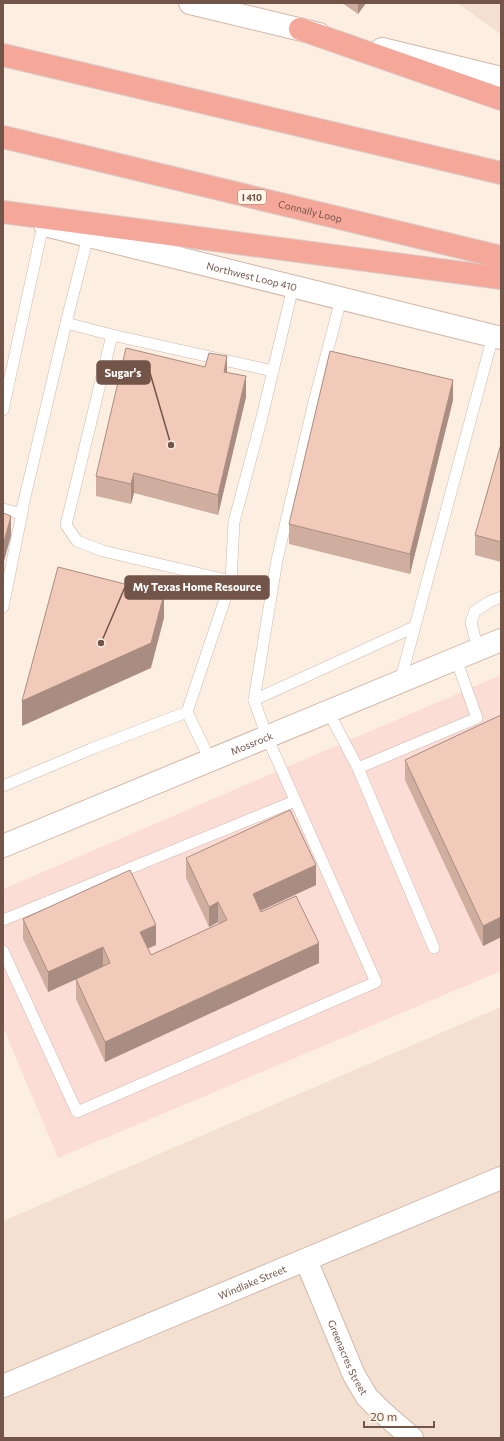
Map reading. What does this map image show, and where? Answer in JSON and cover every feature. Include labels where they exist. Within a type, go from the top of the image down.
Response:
[{"type":"highway","points":[[300,29],[501,99]]},
{"type":"highway","points":[[3,55],[501,173]]},
{"type":"highway","name":"Connally Loop","points":[[3,137],[501,257]]},
{"type":"highway","points":[[3,213],[501,278]]},
{"type":"street","points":[[190,3],[501,78]]},
{"type":"street","name":"Northwest Loop 410","points":[[3,213],[88,236],[497,337]]},
{"type":"street","name":"Mossrock","points":[[3,846],[501,640]]},
{"type":"street","name":"Windlake Street","points":[[3,1386],[501,1178]]},
{"type":"street","name":"Greenacres Street","points":[[306,1260],[354,1375],[367,1397],[412,1438]]},
{"type":"lane","points":[[3,410],[43,224]]},
{"type":"lane","points":[[3,607],[23,508],[88,236]]},
{"type":"lane","points":[[210,760],[187,712],[231,581],[234,522],[293,287]]},
{"type":"lane","points":[[3,951],[77,1112],[376,982],[267,737],[254,700],[277,560],[314,402],[341,299]]},
{"type":"lane","points":[[66,323],[112,335],[273,370]]},
{"type":"lane","points":[[112,335],[66,525],[77,541],[103,551],[231,581]]},
{"type":"lane","points":[[400,682],[414,627],[497,337]]},
{"type":"lane","points":[[3,509],[21,514],[23,508]]},
{"type":"lane","points":[[478,650],[471,622],[475,610],[501,597]]},
{"type":"lane","points":[[254,700],[414,627]]},
{"type":"lane","points":[[358,768],[477,718],[456,658]]},
{"type":"lane","points":[[328,711],[358,768],[434,948]]},
{"type":"lane","points":[[3,786],[91,748],[187,712]]},
{"type":"lane","points":[[3,920],[295,801]]},
{"type":"shaded area","points":[[457,3],[501,3],[501,34]]},
{"type":"shaded area","points":[[501,675],[501,971],[58,1158],[3,1027],[3,889]]},
{"type":"shaded area","points":[[501,1007],[501,1438],[3,1438],[3,1221]]},
{"type":"building","points":[[126,348],[205,367],[209,353],[227,356],[224,372],[246,376],[218,495],[134,473],[131,484],[96,476]]},
{"type":"building","points":[[330,351],[453,380],[410,554],[289,524]]},
{"type":"building","points":[[501,444],[501,542],[475,535]]},
{"type":"building","points":[[3,513],[11,516],[3,545]]},
{"type":"building","points":[[58,567],[164,594],[151,643],[22,701]]},
{"type":"building","points":[[501,715],[501,917],[483,926],[405,760]]},
{"type":"building","points":[[290,810],[316,865],[253,894],[261,912],[296,896],[319,943],[105,1042],[76,979],[110,963],[103,947],[48,972],[23,919],[130,870],[156,925],[140,932],[151,955],[227,920],[218,902],[209,907],[186,858]]},
{"type":"place","name":"Sugar's","points":[[171,445]]},
{"type":"place","name":"My Texas Home Resource","points":[[101,643]]}]
